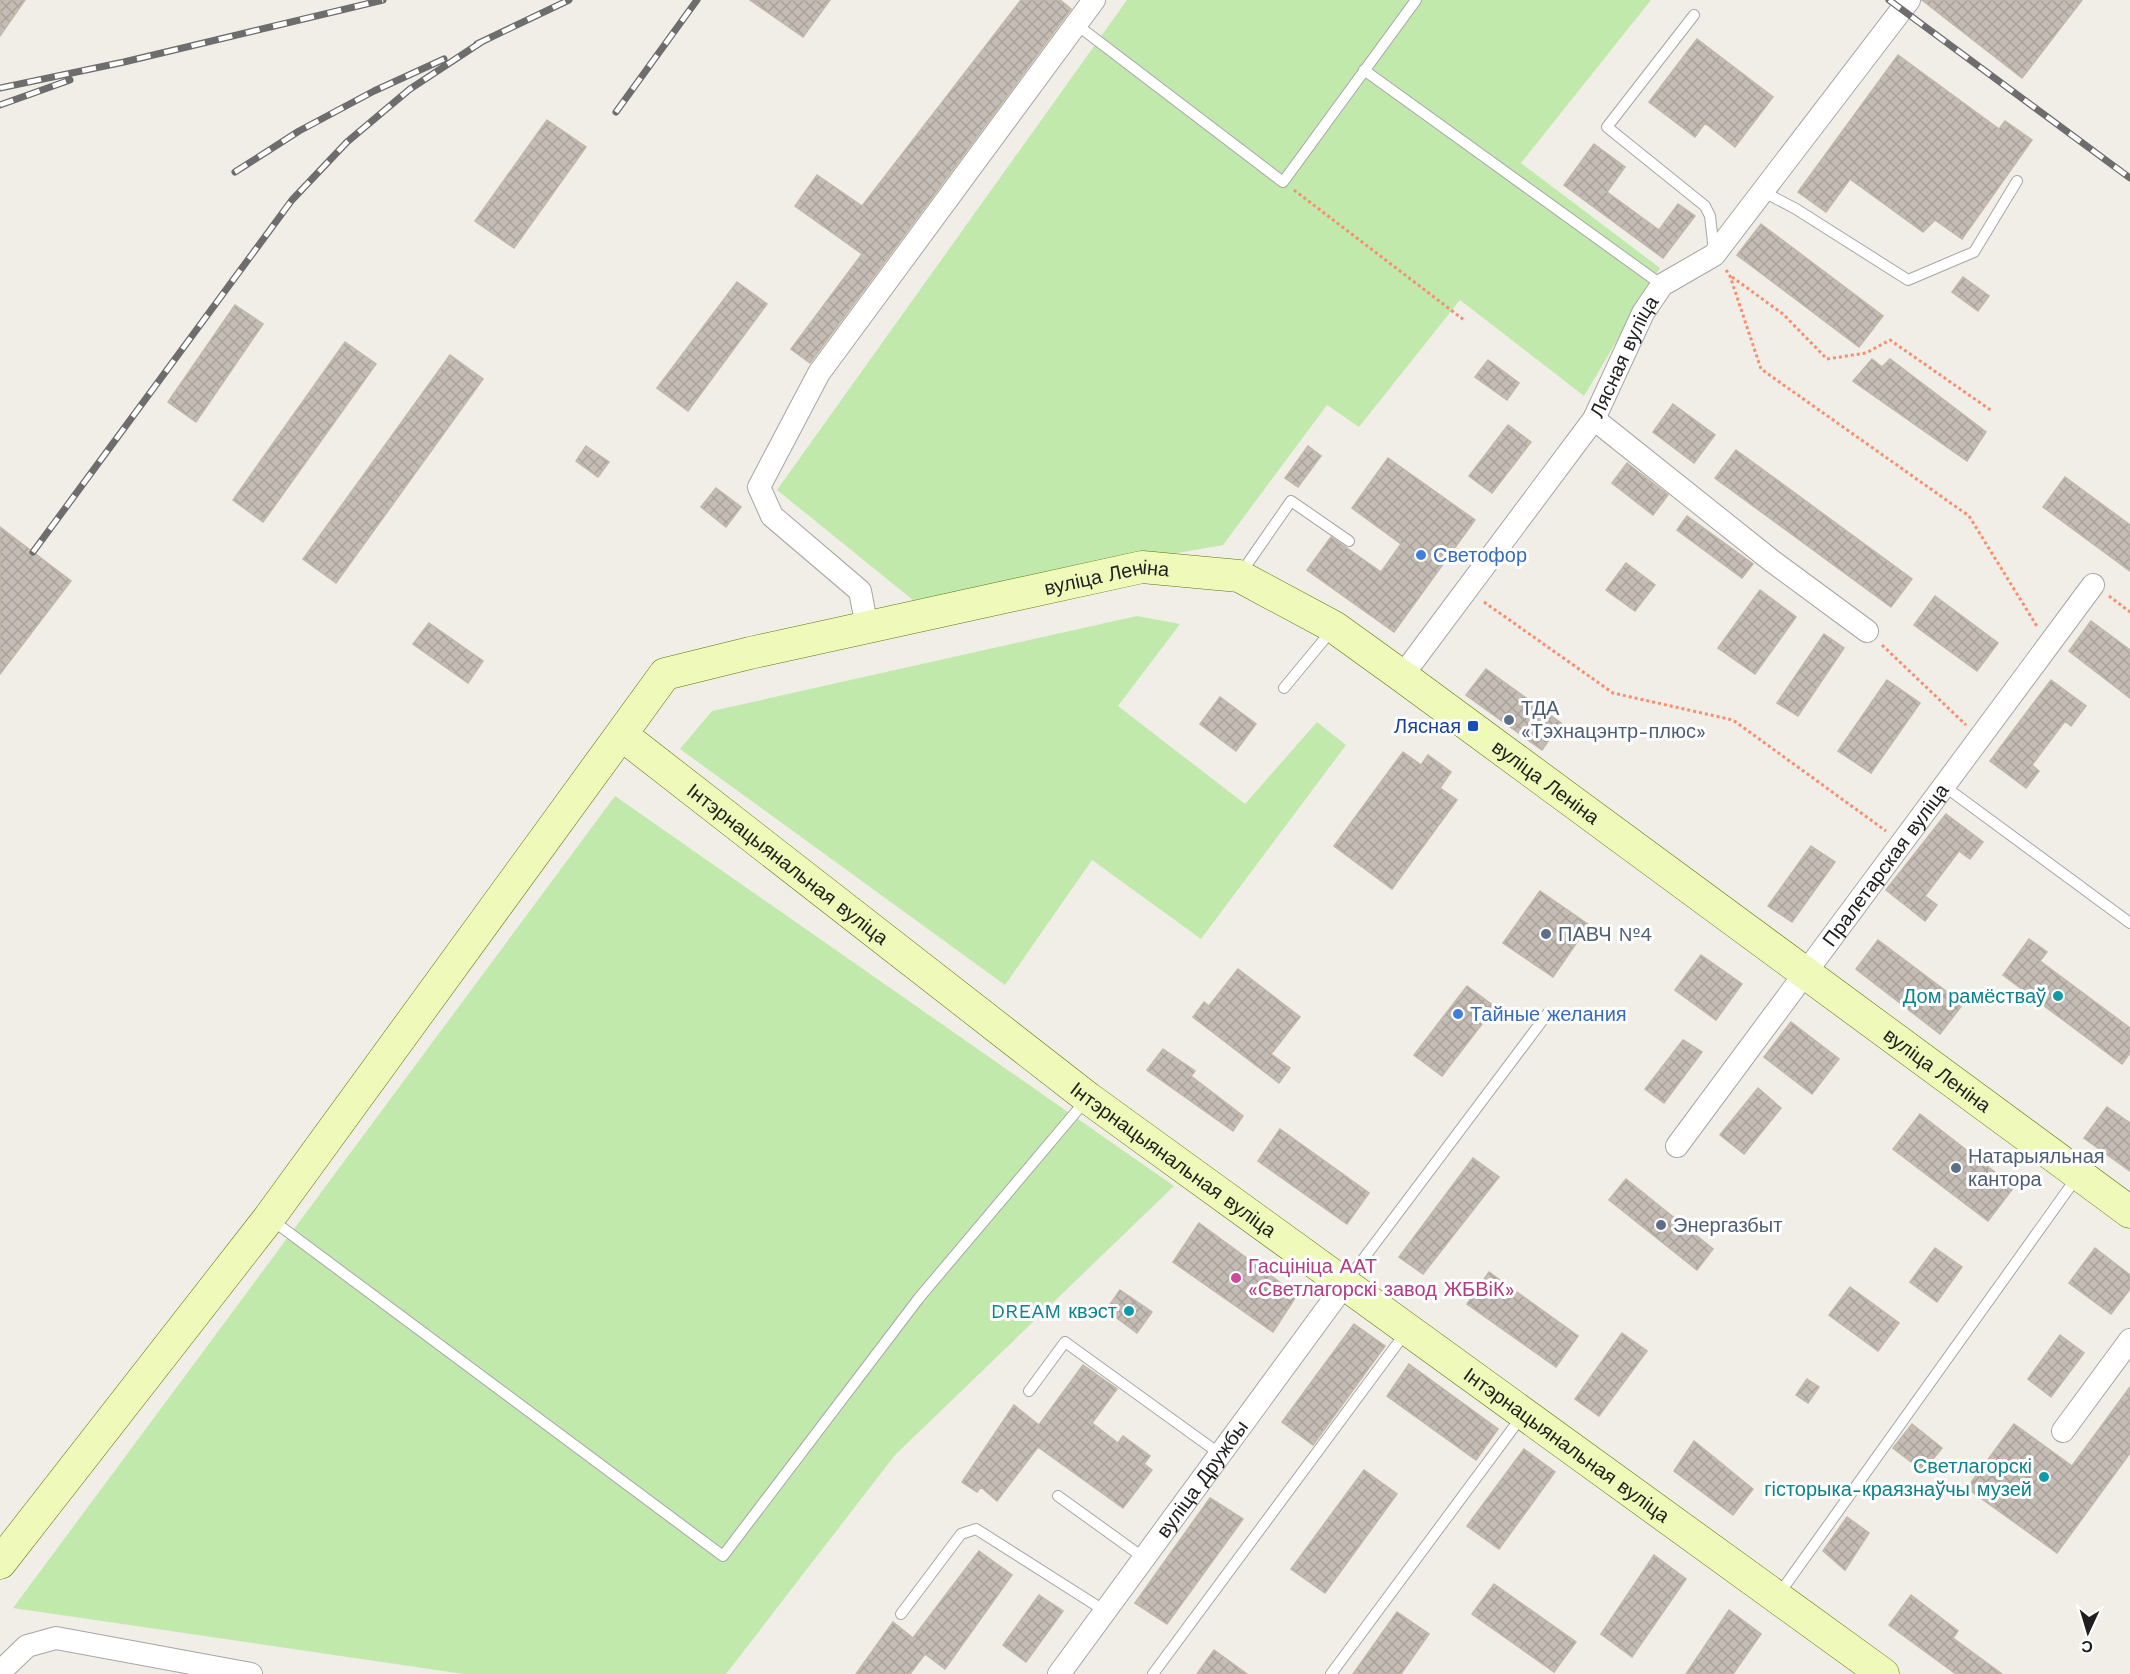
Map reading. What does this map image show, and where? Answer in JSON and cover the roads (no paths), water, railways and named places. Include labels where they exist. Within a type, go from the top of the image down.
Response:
[{"type":"street","points":[[867,627],[860,591],[772,516],[759,487],[819,373],[1094,0]]},
{"type":"street","name":"Лясная вуліца","points":[[1402,676],[1594,419],[1643,313],[1662,285],[1714,255],[1909,0]]},
{"type":"street","points":[[1594,419],[1772,561],[1868,631]]},
{"type":"street","name":"вуліца Леніна","points":[[0,1563],[269,1218],[665,674],[750,653],[1142,567],[1239,576],[1334,627],[2130,1212]]},
{"type":"street","name":"Пралетарская вуліца","points":[[1677,1146],[2092,585]]},
{"type":"street","name":"Інтэрнацыянальная вуліца","points":[[622,735],[1088,1098],[1883,1674]]},
{"type":"street","name":"вуліца Дружбы","points":[[1059,1674],[1345,1284]]},
{"type":"street","points":[[2063,1431],[2130,1340]]},
{"type":"street","points":[[0,1672],[27,1646],[56,1638],[251,1674]]},
{"type":"lane","points":[[1077,25],[1283,182],[1416,0]]},
{"type":"lane","points":[[1694,15],[1607,127],[1705,206],[1710,216],[1714,255]]},
{"type":"lane","points":[[1364,70],[1662,285]]},
{"type":"lane","points":[[1764,192],[1908,280],[1974,252],[2017,181]]},
{"type":"lane","points":[[1239,576],[1291,501],[1349,541]]},
{"type":"lane","points":[[1284,688],[1334,627]]},
{"type":"lane","points":[[1944,786],[2130,923]]},
{"type":"lane","points":[[1345,1284],[1548,1013]]},
{"type":"lane","points":[[269,1218],[723,1556],[919,1298],[1088,1098]]},
{"type":"lane","points":[[1777,1598],[2079,1175]]},
{"type":"lane","points":[[1153,1674],[1409,1329]]},
{"type":"lane","points":[[1029,1391],[1065,1342],[1220,1454]]},
{"type":"lane","points":[[1331,1674],[1524,1414]]},
{"type":"lane","points":[[1058,1496],[1144,1558]]},
{"type":"lane","points":[[901,1614],[961,1534],[976,1529],[1105,1611]]},
{"type":"railway","points":[[0,88],[124,62],[383,0]]},
{"type":"railway","points":[[477,44],[569,0]]},
{"type":"railway","points":[[616,112],[697,0]]},
{"type":"railway","points":[[1889,0],[2130,178]]},
{"type":"railway","points":[[33,552],[292,200],[347,142],[410,89],[483,41]]},
{"type":"railway","points":[[235,172],[299,131],[374,91],[444,59]]},
{"type":"railway","points":[[0,105],[70,80]]},
{"type":"place","name":"Светофор","points":[[1421,555]]},
{"type":"place","name":"ТДА «Тэхнацэнтр-плюс»","points":[[1509,720]]},
{"type":"place","name":"Лясная","points":[[1473,726]]},
{"type":"place","name":"ПАВЧ №4","points":[[1546,934]]},
{"type":"place","name":"Дом рамёстваў","points":[[2058,996]]},
{"type":"place","name":"Тайные желания","points":[[1458,1014]]},
{"type":"place","name":"Натарыяльная кантора","points":[[1956,1168]]},
{"type":"place","name":"Энергазбыт","points":[[1661,1225]]},
{"type":"place","name":"Гасцініца ААТ «Светлагорскі завод ЖБВіК»","points":[[1236,1278]]},
{"type":"place","name":"DREAM квэст","points":[[1129,1311]]},
{"type":"place","name":"Светлагорскі гісторыка-краязнаўчы музей","points":[[2044,1477]]}]
